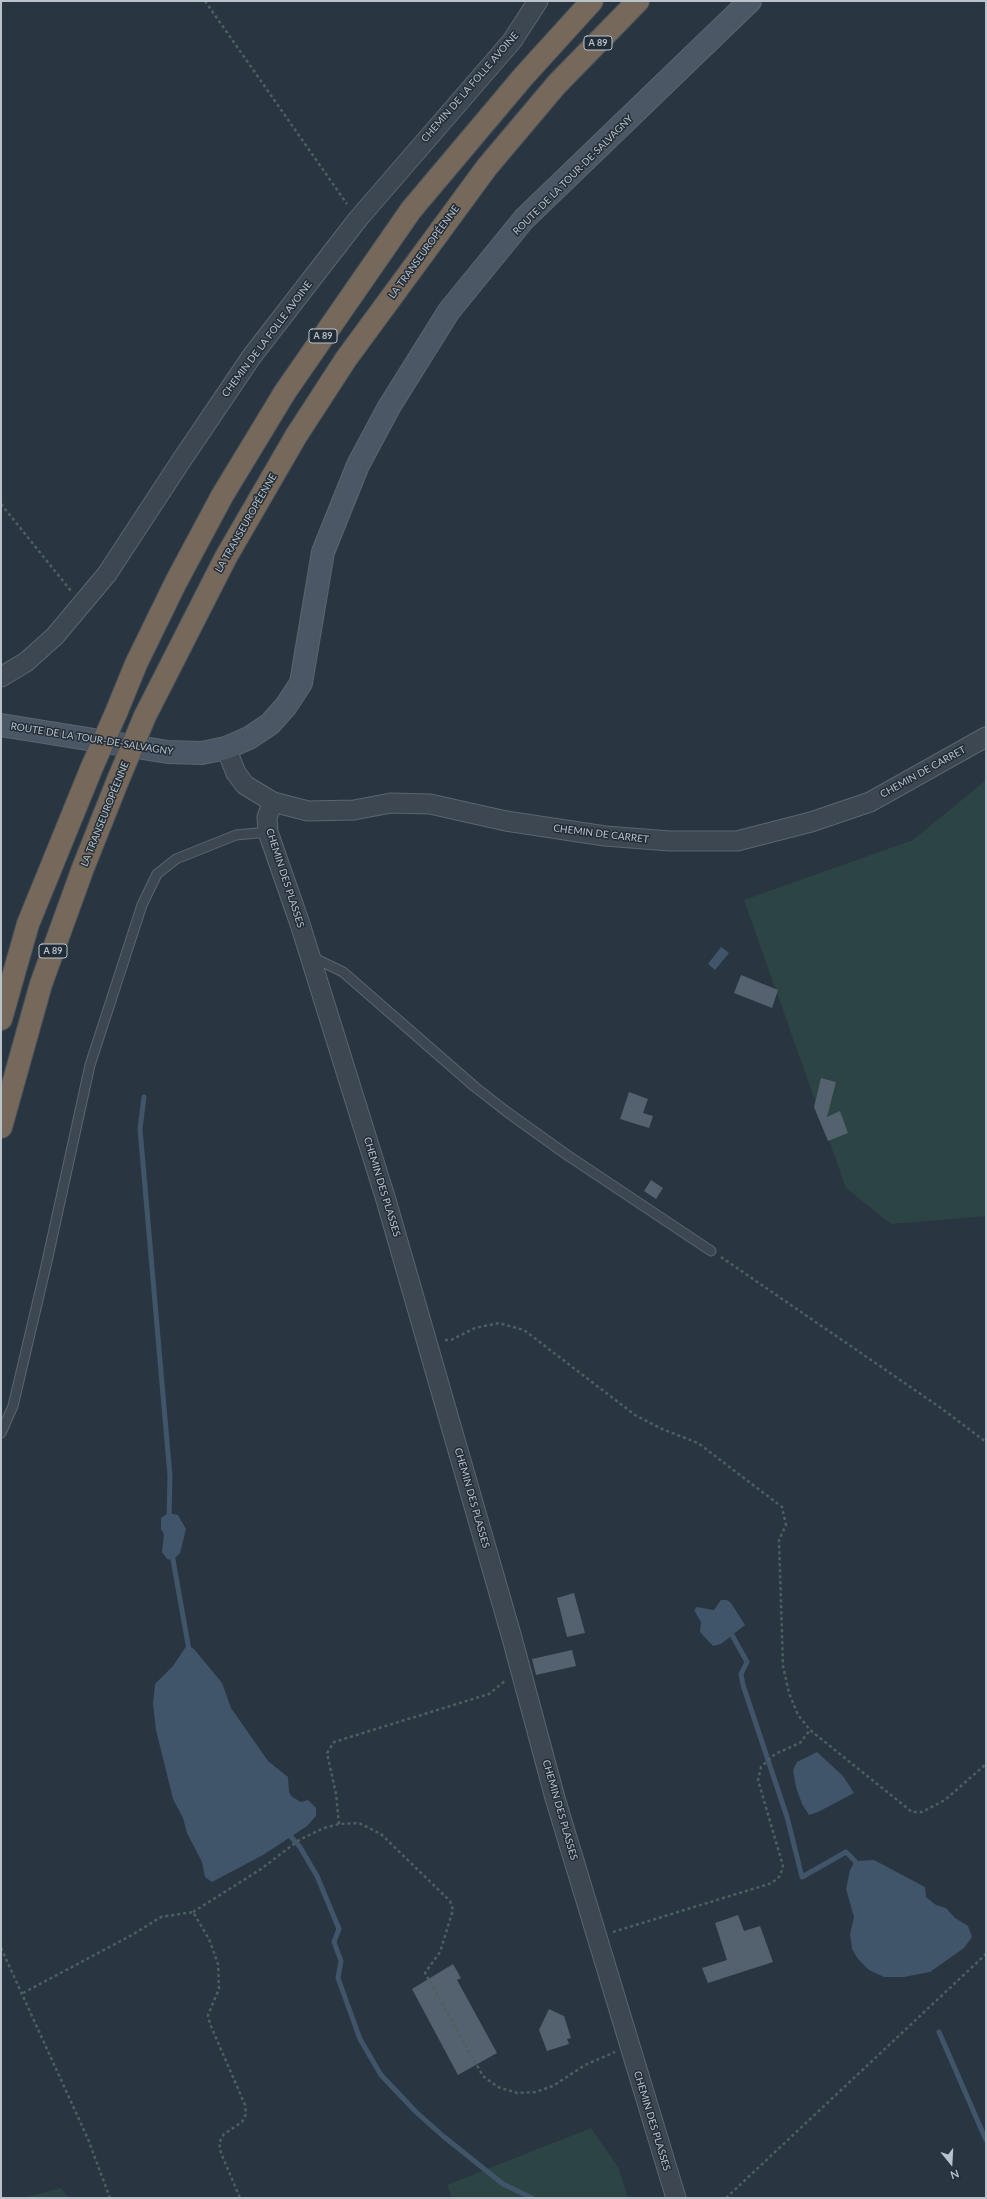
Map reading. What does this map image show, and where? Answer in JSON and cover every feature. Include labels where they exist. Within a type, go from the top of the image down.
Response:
[{"type":"highway","name":"A 89","points":[[1,1019],[28,924],[92,767],[136,664],[176,582],[222,496],[286,392],[412,210],[523,77],[592,1]]},
{"type":"highway","name":"LA TRANSEUROPÉENNE","points":[[1,1127],[42,984],[83,868],[145,716],[226,557],[296,436],[346,359],[487,167],[557,84],[638,1]]},
{"type":"street","name":"CHEMIN DE LA FOLLE AVOINE","points":[[1,677],[26,662],[55,636],[82,606],[130,541],[232,384],[358,219],[512,41],[538,1]]},
{"type":"street","name":"ROUTE DE LA TOUR-DE-SALVAGNY","points":[[1,725],[168,752],[202,753],[226,748],[249,738],[270,724],[286,706],[301,683],[323,552],[358,465],[389,407],[449,311],[524,220],[750,1]]},
{"type":"street","name":"CHEMIN DE CARRET","points":[[226,748],[236,773],[245,785],[273,802],[308,811],[354,810],[391,802],[430,804],[506,821],[605,836],[670,841],[737,841],[811,822],[870,802],[986,737]]},
{"type":"street","name":"CHEMIN DES PLASSES","points":[[273,802],[267,817],[268,832],[310,956],[386,1200],[427,1339],[555,1798],[676,2198]]},
{"type":"lane","points":[[1,1433],[13,1406],[46,1266],[90,1065],[142,905],[157,874],[176,859],[236,835],[268,832]]},
{"type":"lane","points":[[310,956],[343,972],[475,1087],[507,1112],[567,1155],[711,1251]]},
{"type":"path","points":[[205,1],[358,219]]},
{"type":"path","points":[[1,504],[82,606]]},
{"type":"path","points":[[711,1251],[928,1399],[986,1442]]},
{"type":"path","points":[[427,1339],[451,1340],[475,1328],[499,1323],[524,1330],[636,1414],[662,1429],[698,1443],[782,1507],[786,1525],[779,1540],[783,1666],[789,1693],[798,1715],[810,1730],[912,1812],[922,1812],[945,1800],[986,1764]]},
{"type":"path","points":[[339,1824],[336,1794],[327,1753],[334,1742],[489,1694],[506,1680],[504,1673]]},
{"type":"path","points":[[595,1930],[605,1933],[618,1931],[772,1883],[780,1876],[783,1866],[758,1780],[761,1767],[775,1754],[800,1743],[810,1730]]},
{"type":"path","points":[[23,1993],[132,1935],[161,1917],[193,1912],[261,1869],[299,1840],[324,1828],[339,1824],[359,1823],[381,1834],[450,1901],[453,1910],[440,1952],[425,1974],[483,2076],[498,2087],[517,2093],[535,2092],[552,2086],[585,2065],[630,2046]]},
{"type":"path","points":[[193,1912],[209,1939],[218,1964],[220,1979],[219,1989],[208,2015],[210,2024],[245,2106],[246,2114],[242,2122],[224,2134],[219,2143],[221,2153],[240,2198]]},
{"type":"path","points":[[1,1948],[23,1993],[44,2044],[88,2139],[110,2198]]},
{"type":"path","points":[[726,2198],[986,1954]]},
{"type":"green space","points":[[986,780],[986,1216],[891,1224],[846,1188],[744,900],[913,840]]},
{"type":"green space","points":[[591,2128],[618,2167],[628,2198],[452,2198],[447,2185]]},
{"type":"green space","points":[[61,2188],[69,2198],[24,2198]]},
{"type":"water","points":[[721,947],[729,953],[715,970],[708,964]]},
{"type":"water","points":[[168,1513],[178,1515],[186,1529],[180,1553],[173,1560],[167,1559],[162,1552],[164,1534],[161,1529],[161,1518]]},
{"type":"water","points":[[721,1600],[727,1600],[731,1603],[745,1625],[721,1644],[713,1646],[700,1632],[701,1622],[694,1610],[697,1607],[714,1610]]},
{"type":"water","points":[[187,1645],[194,1649],[222,1683],[231,1708],[268,1761],[288,1777],[289,1792],[292,1797],[301,1802],[308,1800],[316,1808],[316,1816],[307,1826],[263,1855],[212,1882],[205,1877],[202,1862],[187,1833],[183,1818],[173,1799],[156,1730],[153,1704],[155,1684],[173,1666]]},
{"type":"water","points":[[817,1752],[843,1776],[854,1793],[818,1812],[809,1815],[802,1804],[796,1787],[793,1770],[797,1762]]},
{"type":"water","points":[[874,1860],[925,1887],[926,1897],[936,1905],[946,1908],[955,1918],[968,1926],[972,1937],[964,1948],[930,1972],[904,1977],[884,1977],[869,1970],[858,1959],[852,1949],[850,1934],[854,1917],[846,1889],[850,1870],[855,1861]]},
{"type":"building","points":[[741,975],[778,990],[772,1008],[734,993]]},
{"type":"building","points":[[821,1078],[836,1082],[827,1117],[840,1111],[848,1133],[828,1141],[814,1107]]},
{"type":"building","points":[[629,1092],[648,1099],[643,1113],[653,1116],[649,1128],[620,1119]]},
{"type":"building","points":[[651,1180],[663,1188],[656,1199],[644,1191]]},
{"type":"building","points":[[574,1593],[585,1633],[567,1637],[557,1598]]},
{"type":"building","points":[[572,1650],[576,1666],[536,1675],[532,1659]]},
{"type":"building","points":[[738,1915],[744,1931],[760,1926],[773,1962],[708,1983],[702,1968],[727,1960],[715,1923]]},
{"type":"building","points":[[453,1964],[461,1978],[457,1980],[497,2053],[458,2075],[412,1989]]},
{"type":"building","points":[[549,2009],[564,2016],[571,2038],[567,2039],[569,2044],[547,2051],[539,2030]]},
{"type":"waterway","points":[[144,1097],[140,1129],[170,1476],[169,1518]]},
{"type":"waterway","points":[[172,1554],[189,1650]]},
{"type":"waterway","points":[[732,1635],[747,1662],[741,1674],[743,1685],[787,1817],[802,1877],[846,1852],[855,1861],[857,1867]]},
{"type":"waterway","points":[[286,1831],[300,1847],[317,1876],[339,1929],[334,1942],[341,1961],[338,1978],[360,2039],[381,2075],[416,2112],[443,2136],[503,2184],[532,2198]]},
{"type":"waterway","points":[[939,2032],[986,2140]]}]
